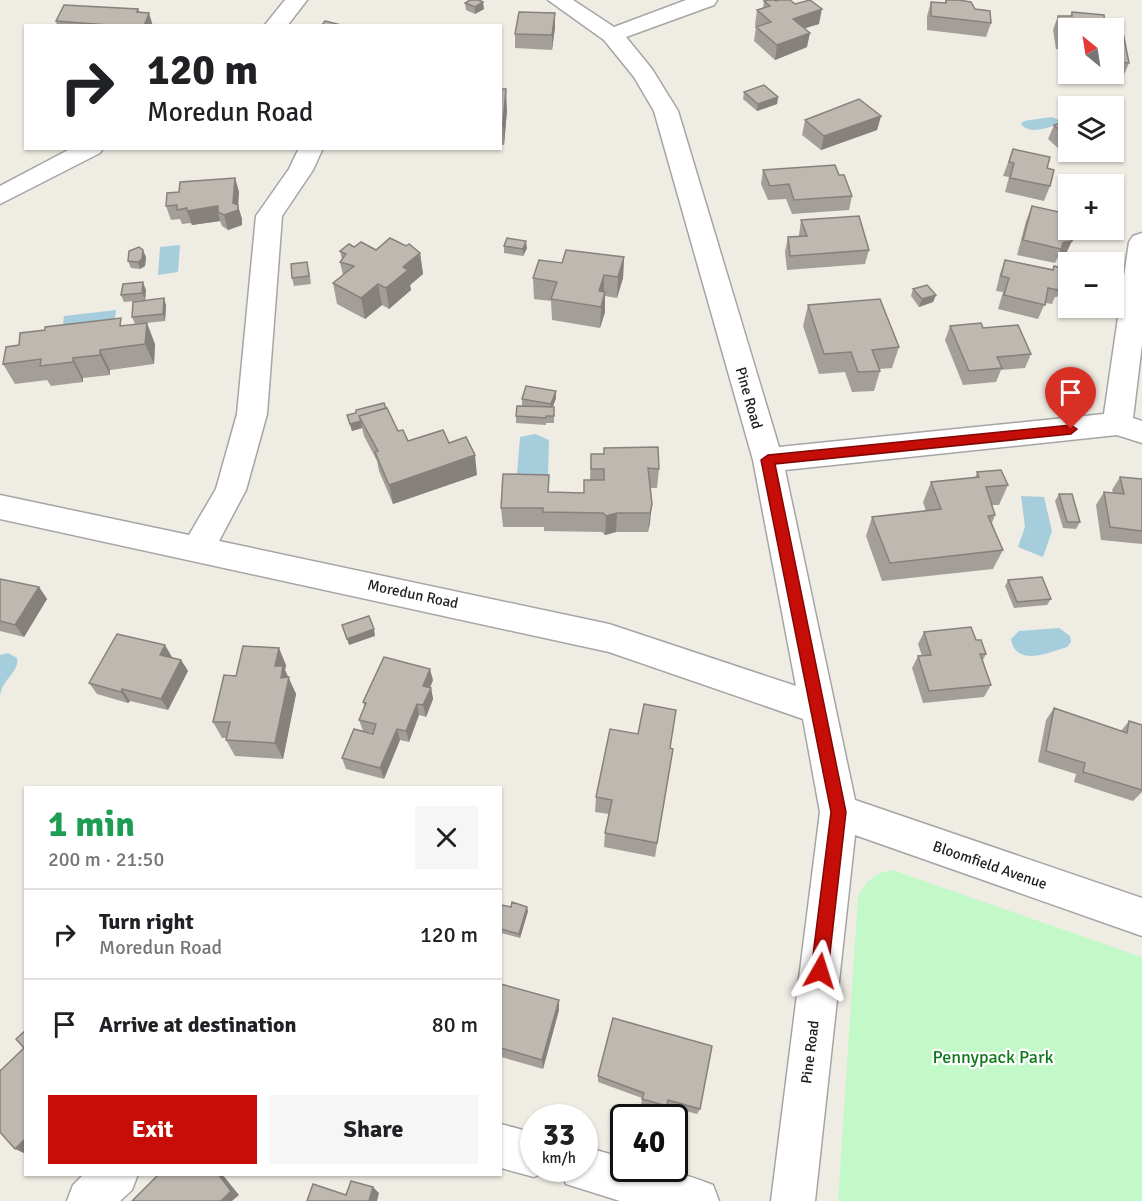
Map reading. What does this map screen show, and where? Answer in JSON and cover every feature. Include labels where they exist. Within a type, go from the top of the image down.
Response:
[{"type":"street","points":[[277,24],[296,0]]},
{"type":"street","name":"Pine Road","points":[[559,0],[612,35],[644,74],[666,111],[768,460],[818,709],[838,812],[793,1201]]},
{"type":"street","points":[[612,35],[706,0]]},
{"type":"street","points":[[0,196],[87,150]]},
{"type":"street","points":[[199,547],[231,490],[252,414],[270,216],[301,170],[310,150]]},
{"type":"street","points":[[768,460],[1130,428],[1142,242]]},
{"type":"street","name":"Moredun Road","points":[[0,507],[199,547],[609,638],[818,709]]},
{"type":"street","name":"Bloomfield Avenue","points":[[838,812],[1142,917]]},
{"type":"street","points":[[502,1146],[520,1151]]},
{"type":"street","points":[[598,1173],[697,1201]]},
{"type":"street","points":[[89,1201],[114,1176]]},
{"type":"green space","name":"Pennypack Park","points":[[892,870],[1142,957],[1142,1201],[838,1201],[858,897],[871,879],[880,873]]},
{"type":"water","points":[[1052,117],[1058,120],[1058,124],[1033,130],[1021,124],[1024,121]]},
{"type":"water","points":[[180,245],[178,272],[158,275],[160,247]]},
{"type":"water","points":[[116,310],[114,327],[62,333],[64,316]]},
{"type":"water","points":[[535,434],[549,440],[548,476],[524,478],[517,474],[520,437]]},
{"type":"water","points":[[1021,496],[1044,497],[1052,531],[1043,557],[1018,547],[1025,527]]},
{"type":"water","points":[[1059,628],[1070,636],[1071,642],[1067,647],[1043,654],[1026,656],[1019,653],[1014,648],[1011,639],[1019,631]]},
{"type":"water","points":[[8,653],[17,658],[17,663],[1,690],[0,696],[0,655]]},
{"type":"building","points":[[470,0],[483,2],[475,7],[465,3]]},
{"type":"building","points":[[790,0],[795,4],[810,0],[822,9],[793,19],[810,33],[777,45],[756,27],[771,22],[757,10],[770,6],[764,1]]},
{"type":"building","points":[[946,0],[971,2],[975,9],[990,11],[991,23],[931,16],[931,2],[946,3]]},
{"type":"building","points":[[64,5],[138,9],[137,12],[149,13],[145,24],[56,21]]},
{"type":"building","points":[[519,12],[555,13],[552,35],[515,34]]},
{"type":"building","points":[[1072,12],[1104,15],[1104,18],[1058,18],[1058,16],[1072,16]]},
{"type":"building","points":[[1124,38],[1129,63],[1124,62]]},
{"type":"building","points":[[764,85],[778,97],[758,104],[744,92]]},
{"type":"building","points":[[502,89],[506,89],[503,124]]},
{"type":"building","points":[[859,99],[881,116],[824,136],[805,120]]},
{"type":"building","points":[[1013,149],[1050,157],[1047,168],[1054,170],[1050,186],[1010,178],[1014,163],[1009,162]]},
{"type":"building","points":[[835,165],[839,175],[844,175],[852,196],[794,200],[789,184],[770,186],[763,170]]},
{"type":"building","points":[[235,178],[233,203],[238,205],[238,210],[224,215],[218,212],[218,206],[187,211],[187,208],[177,210],[177,205],[166,206],[167,193],[179,192],[180,182]]},
{"type":"building","points":[[1032,206],[1058,212],[1058,240],[1072,240],[1063,243],[1061,249],[1023,240]]},
{"type":"building","points":[[859,216],[869,250],[790,256],[788,237],[807,236],[801,220]]},
{"type":"building","points":[[390,238],[406,246],[409,244],[420,253],[403,267],[408,270],[386,288],[378,284],[361,298],[333,283],[354,266],[340,262],[346,254],[340,251],[349,244],[354,247],[361,242],[376,250]]},
{"type":"building","points":[[507,238],[526,241],[523,249],[504,246]]},
{"type":"building","points":[[139,247],[143,250],[142,259],[138,262],[128,261],[129,251]]},
{"type":"building","points":[[566,250],[624,257],[618,277],[604,275],[599,291],[605,292],[601,307],[551,299],[557,282],[533,278],[539,260],[562,263]]},
{"type":"building","points":[[1005,260],[1053,270],[1054,266],[1058,267],[1058,290],[1048,288],[1045,305],[1004,295],[1009,278],[1001,276]]},
{"type":"building","points":[[307,262],[309,276],[292,278],[291,264]]},
{"type":"building","points":[[143,282],[142,293],[121,295],[123,284]]},
{"type":"building","points":[[927,285],[936,295],[922,299],[913,289]]},
{"type":"building","points":[[164,298],[163,314],[132,317],[133,302]]},
{"type":"building","points":[[880,299],[899,347],[872,350],[880,371],[858,372],[851,352],[824,354],[808,305]]},
{"type":"building","points":[[121,318],[120,326],[147,323],[145,344],[100,350],[100,355],[73,358],[73,362],[40,366],[41,359],[3,364],[6,347],[19,345],[20,333],[45,330],[45,327]]},
{"type":"building","points":[[981,323],[983,328],[1018,325],[1031,354],[997,357],[1002,368],[969,371],[950,326]]},
{"type":"building","points":[[526,386],[556,391],[551,404],[522,399]]},
{"type":"building","points":[[384,403],[386,408],[359,416],[361,421],[350,424],[347,415],[356,413],[356,410]]},
{"type":"building","points":[[517,406],[554,407],[554,416],[546,416],[546,418],[516,416]]},
{"type":"building","points":[[387,408],[398,431],[403,430],[408,441],[443,430],[449,443],[466,437],[475,455],[389,485],[375,452],[378,451],[359,416]]},
{"type":"building","points":[[658,447],[659,469],[648,468],[652,504],[650,513],[617,513],[606,516],[603,513],[543,512],[543,508],[501,508],[503,474],[549,475],[548,492],[584,493],[584,480],[604,480],[604,469],[591,469],[591,454],[604,454],[604,448]]},
{"type":"building","points":[[1001,470],[1008,485],[986,487],[995,515],[988,516],[1003,550],[890,563],[872,517],[941,509],[931,482],[979,477],[977,472]]},
{"type":"building","points":[[1120,477],[1142,479],[1142,531],[1110,527],[1104,492],[1124,494]]},
{"type":"building","points":[[1059,494],[1072,494],[1080,522],[1067,522]]},
{"type":"building","points":[[1042,577],[1051,599],[1017,602],[1008,580]]},
{"type":"building","points":[[0,579],[39,587],[15,625],[0,621]]},
{"type":"building","points":[[369,616],[374,629],[347,639],[342,625]]},
{"type":"building","points":[[971,627],[976,640],[981,640],[986,654],[980,654],[991,685],[929,691],[918,656],[931,655],[924,632]]},
{"type":"building","points":[[117,634],[165,645],[160,655],[181,660],[161,699],[122,689],[121,692],[89,683]]},
{"type":"building","points":[[243,646],[279,648],[275,666],[283,666],[281,678],[289,677],[275,743],[226,740],[230,722],[213,722],[224,675],[236,676]]},
{"type":"building","points":[[384,657],[430,669],[423,686],[431,688],[423,705],[417,704],[406,731],[397,729],[380,768],[342,758],[354,729],[373,734],[376,724],[359,720],[366,703],[363,702]]},
{"type":"building","points":[[644,704],[676,710],[670,748],[673,749],[657,843],[605,833],[612,800],[596,797],[610,729],[638,734]]},
{"type":"building","points":[[1054,708],[1127,733],[1129,721],[1142,725],[1142,790],[1083,772],[1085,763],[1046,751]]},
{"type":"building","points":[[512,902],[527,907],[519,934],[502,929],[502,905],[511,907]]},
{"type":"building","points":[[502,984],[559,1000],[542,1060],[502,1048]]},
{"type":"building","points":[[613,1018],[712,1046],[700,1109],[668,1100],[667,1104],[660,1104],[642,1099],[644,1093],[598,1076]]},
{"type":"building","points":[[24,1032],[24,1048],[16,1039]]},
{"type":"building","points":[[24,1048],[24,1140],[15,1149],[0,1132],[0,1071]]},
{"type":"building","points":[[157,1176],[220,1176],[231,1191],[221,1201],[132,1201]]},
{"type":"building","points":[[351,1181],[373,1187],[369,1201],[307,1201],[313,1184],[346,1195]]},
{"type":"route","points":[[820,971],[838,812],[768,460],[1071,429]]}]
